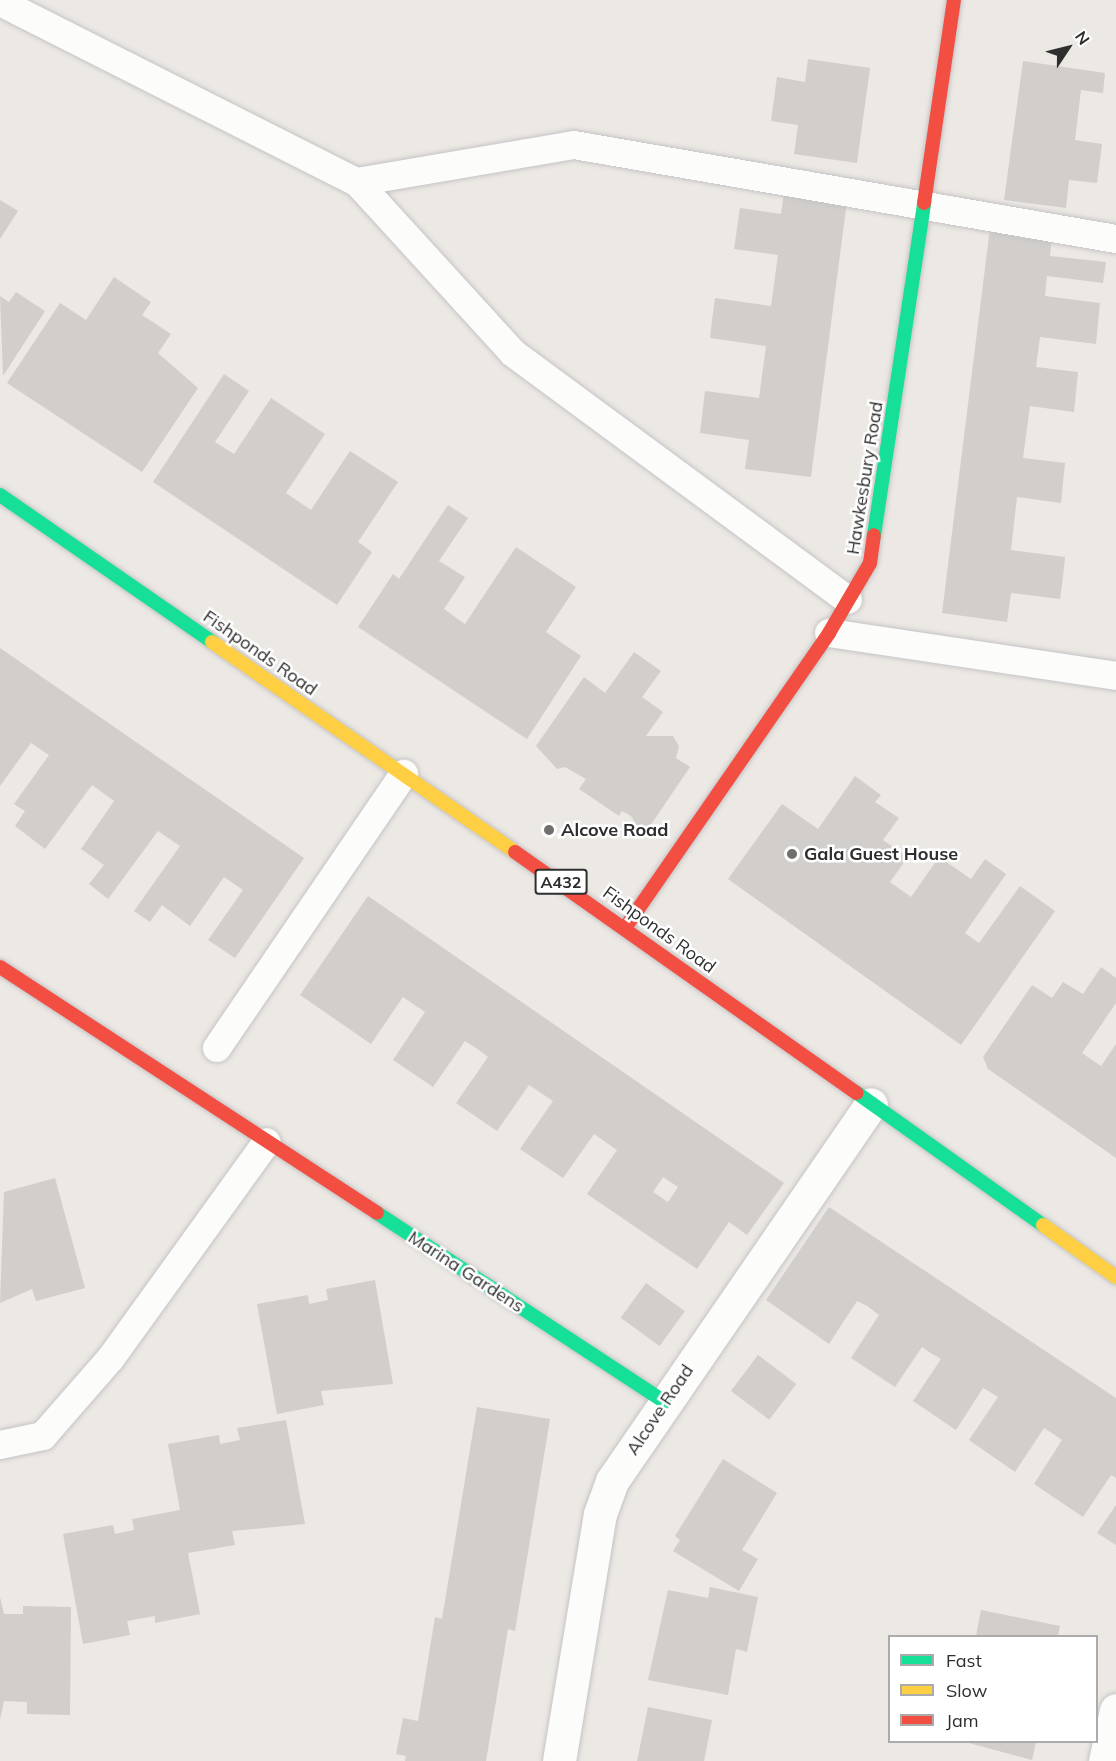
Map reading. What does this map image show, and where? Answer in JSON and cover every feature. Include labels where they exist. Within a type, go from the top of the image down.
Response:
[{"type":"street","name":"Hawkesbury Road","points":[[625,927],[829,633],[870,563],[925,207],[954,0]]},
{"type":"street","name":"Fishponds Road","points":[[0,495],[625,927],[1116,1277]]},
{"type":"street","name":"Marina Gardens","points":[[0,967],[665,1402]]},
{"type":"street","name":"Alcove Road","points":[[559,1761],[600,1514],[612,1481],[871,1104]]},
{"type":"street","points":[[1104,1761],[1116,1710]]},
{"type":"lane","points":[[0,2],[357,182],[513,352],[848,600]]},
{"type":"lane","points":[[357,182],[574,145],[1116,239]]},
{"type":"lane","points":[[829,633],[1116,676]]},
{"type":"lane","points":[[217,1048],[404,774]]},
{"type":"lane","points":[[0,1445],[43,1436],[111,1358],[267,1142]]},
{"type":"building","points":[[808,59],[870,68],[857,163],[794,154],[798,125],[771,121],[777,77],[805,82]]},
{"type":"building","points":[[1023,61],[1105,73],[1103,93],[1081,90],[1075,140],[1102,144],[1097,183],[1069,180],[1066,208],[1004,200]]},
{"type":"building","points":[[784,192],[847,201],[811,477],[745,469],[749,440],[700,433],[705,391],[759,398],[766,346],[710,338],[712,320],[715,298],[771,306],[778,255],[734,249],[740,208],[781,214]]},
{"type":"building","points":[[0,200],[18,211],[0,239]]},
{"type":"building","points":[[990,228],[1052,236],[1050,256],[1106,262],[1103,283],[1047,276],[1045,296],[1100,303],[1096,344],[1040,337],[1036,367],[1078,372],[1074,412],[1030,406],[1023,458],[1065,463],[1061,503],[1017,497],[1011,550],[1065,557],[1063,577],[1060,599],[1011,593],[1007,622],[942,613]]},
{"type":"building","points":[[114,277],[151,302],[142,315],[171,334],[158,353],[198,388],[142,472],[7,383],[60,303],[86,320]]},
{"type":"building","points":[[16,292],[45,311],[3,376],[0,296],[9,302]]},
{"type":"building","points":[[224,374],[249,391],[215,442],[234,454],[271,398],[325,434],[286,493],[311,510],[350,451],[398,482],[358,542],[372,552],[337,605],[153,482]]},
{"type":"building","points":[[448,505],[468,518],[439,561],[465,577],[444,609],[465,624],[516,547],[576,587],[546,632],[581,656],[527,739],[358,627],[393,574],[399,579]]},
{"type":"building","points":[[0,648],[304,858],[235,958],[208,940],[243,890],[224,877],[190,926],[162,905],[150,922],[134,911],[180,846],[158,831],[108,899],[89,884],[104,865],[81,849],[114,801],[92,785],[45,849],[15,826],[25,811],[14,804],[49,755],[31,743],[0,786]]},
{"type":"building","points":[[634,652],[661,671],[642,697],[663,712],[646,736],[673,736],[679,746],[676,758],[690,767],[648,829],[639,829],[631,816],[622,811],[619,816],[579,789],[586,779],[565,767],[557,769],[536,746],[584,677],[605,693]]},
{"type":"building","points":[[855,776],[881,795],[875,802],[899,818],[883,840],[908,857],[890,882],[911,897],[939,857],[971,879],[985,859],[1006,874],[965,933],[979,943],[1020,886],[1055,911],[961,1045],[728,879],[782,804],[818,829]]},
{"type":"building","points":[[368,896],[784,1183],[747,1235],[729,1222],[697,1269],[587,1194],[617,1150],[594,1134],[563,1178],[520,1149],[553,1101],[529,1085],[497,1131],[456,1103],[488,1057],[479,1050],[465,1041],[433,1087],[393,1060],[425,1012],[403,997],[371,1044],[300,995]],"holes":[[[663,1177],[678,1187],[668,1202],[653,1192]]]},
{"type":"building","points":[[1101,967],[1116,978],[1116,1003],[1082,1053],[1101,1066],[1116,1044],[1116,1158],[988,1069],[983,1057],[1032,985],[1052,998],[1063,982],[1083,994]]},
{"type":"building","points":[[55,1178],[85,1288],[36,1301],[32,1289],[0,1303],[4,1192]]},
{"type":"building","points":[[829,1207],[1116,1398],[1116,1478],[1111,1475],[1083,1517],[1034,1484],[1062,1440],[1052,1433],[1044,1428],[1015,1472],[969,1440],[998,1397],[983,1388],[956,1430],[913,1401],[941,1359],[922,1347],[895,1387],[851,1358],[879,1315],[867,1306],[857,1301],[829,1344],[766,1300]]},
{"type":"building","points":[[375,1280],[393,1384],[321,1391],[324,1405],[277,1414],[257,1304],[308,1295],[309,1304],[328,1300],[326,1289]]},
{"type":"building","points":[[646,1283],[685,1311],[660,1346],[621,1318]]},
{"type":"building","points":[[758,1355],[796,1384],[769,1420],[731,1391]]},
{"type":"building","points":[[477,1407],[550,1419],[515,1631],[508,1629],[486,1761],[405,1761],[406,1756],[396,1754],[403,1718],[418,1721],[435,1617],[442,1619]]},
{"type":"building","points":[[286,1420],[305,1524],[232,1531],[235,1545],[188,1553],[200,1614],[155,1623],[155,1616],[127,1621],[130,1635],[83,1644],[63,1534],[113,1525],[115,1534],[134,1530],[132,1519],[180,1510],[168,1444],[219,1435],[220,1444],[240,1440],[237,1428]]},
{"type":"building","points":[[723,1459],[777,1493],[742,1550],[758,1559],[739,1591],[673,1551],[680,1540],[675,1536]]},
{"type":"building","points":[[1116,1505],[1116,1545],[1097,1533]]},
{"type":"building","points":[[710,1587],[758,1597],[747,1652],[736,1649],[728,1695],[648,1680],[668,1590],[708,1598]]},
{"type":"building","points":[[0,1597],[4,1614],[23,1614],[23,1606],[71,1607],[70,1715],[27,1714],[27,1702],[4,1701],[0,1720]]},
{"type":"building","points":[[981,1610],[1060,1626],[1058,1635],[976,1635]]},
{"type":"building","points":[[648,1707],[712,1720],[704,1761],[637,1761]]},
{"type":"building","points":[[969,1743],[1036,1743],[1032,1760]]},
{"type":"traffic: fast","points":[[874,535],[924,203]]},
{"type":"traffic: fast","points":[[0,495],[212,642]]},
{"type":"traffic: fast","points":[[857,1093],[1043,1225]]},
{"type":"traffic: fast","points":[[377,1213],[665,1402]]},
{"type":"traffic: slow","points":[[212,642],[515,852]]},
{"type":"traffic: slow","points":[[1043,1225],[1116,1277]]},
{"type":"traffic: jam","points":[[924,203],[954,0]]},
{"type":"traffic: jam","points":[[625,928],[829,633],[870,563],[874,535]]},
{"type":"traffic: jam","points":[[515,852],[857,1093]]},
{"type":"traffic: jam","points":[[0,967],[377,1213]]},
{"type":"place","name":"Alcove Road","points":[[549,830]]},
{"type":"place","name":"Gala Guest House","points":[[792,854]]}]
